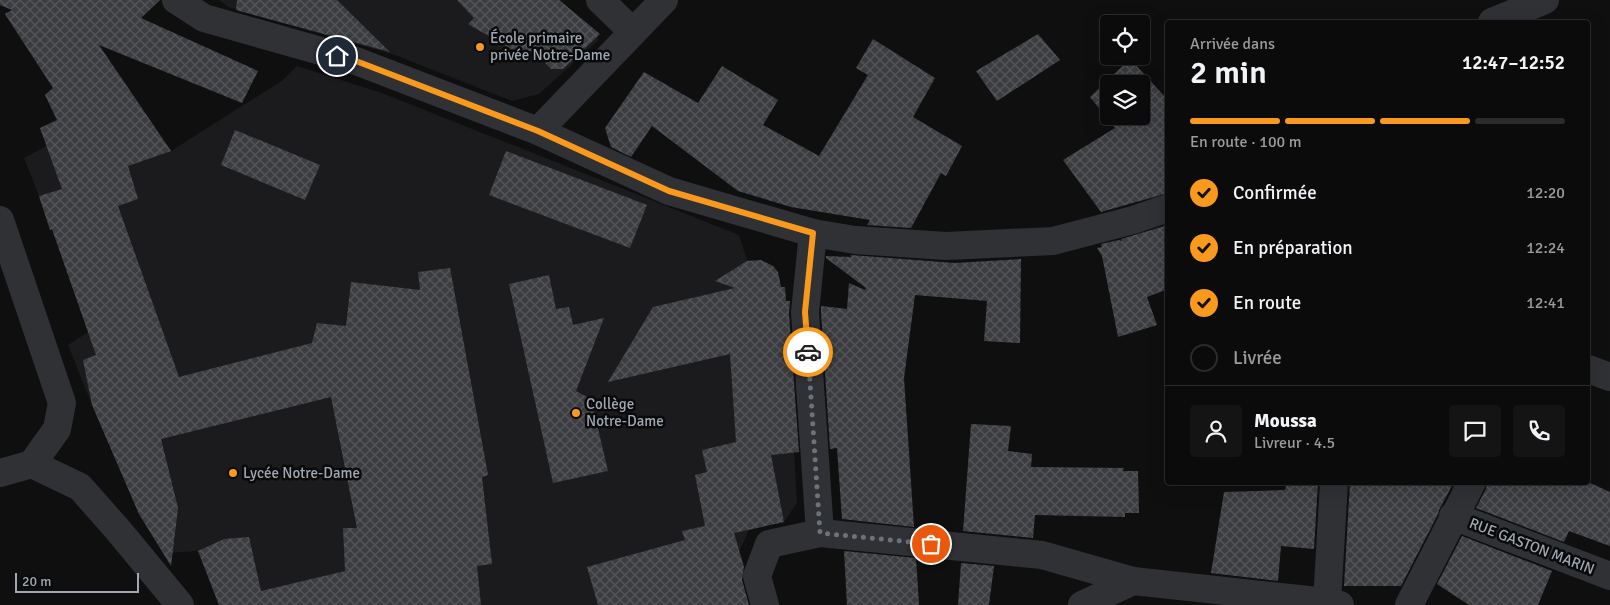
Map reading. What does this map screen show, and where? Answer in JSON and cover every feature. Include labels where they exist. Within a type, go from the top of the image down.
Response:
[{"type":"street","points":[[176,0],[204,18],[356,61],[538,131],[669,191],[813,233],[856,240],[946,246],[1053,241],[1133,220],[1165,209]]},
{"type":"street","points":[[600,0],[632,31]]},
{"type":"street","points":[[538,131],[632,31],[664,0]]},
{"type":"street","points":[[1497,20],[1545,0]]},
{"type":"street","points":[[0,220],[62,403],[57,429],[32,464],[0,473]]},
{"type":"street","points":[[813,233],[805,312],[820,533]]},
{"type":"street","points":[[1590,370],[1610,377]]},
{"type":"street","points":[[32,464],[80,487],[118,530],[176,603]]},
{"type":"street","points":[[765,605],[757,576],[769,544],[820,533],[1042,555],[1133,581],[1334,603],[1334,485]]},
{"type":"street","points":[[1409,605],[1470,485]]},
{"type":"street","name":"RUE GASTON MARIN","points":[[1453,516],[1610,576]]},
{"type":"street","points":[[1082,605],[1133,581]]},
{"type":"shaded area","name":"École primaire privée Notre-Dame","points":[[219,0],[561,0],[599,40],[539,94],[512,101],[395,55],[228,7]]},
{"type":"shaded area","points":[[297,66],[382,93],[739,235],[747,260],[765,262],[773,266],[778,272],[781,287],[785,287],[797,503],[784,522],[749,530],[739,552],[705,605],[219,605],[199,551],[163,553],[139,514],[68,345],[88,332],[24,158],[135,98],[171,151],[283,80]]},
{"type":"building","points":[[0,0],[160,0],[141,18],[258,71],[242,103],[99,45],[171,151],[128,166],[138,199],[118,206],[179,377],[312,343],[317,323],[346,326],[351,282],[420,290],[418,272],[450,268],[488,475],[482,477],[492,564],[477,566],[481,605],[219,605],[198,551],[224,539],[249,537],[261,591],[345,571],[343,528],[357,528],[331,397],[161,439],[178,508],[171,566],[139,514],[92,405],[83,360],[96,355],[39,196],[62,189],[40,128],[57,120],[45,95],[53,88],[5,14],[12,10],[0,5]]},
{"type":"building","points":[[237,0],[337,0],[390,52],[236,10]]},
{"type":"building","points":[[457,0],[559,0],[600,34],[563,69],[551,69],[534,51],[515,51],[468,24],[474,18]]},
{"type":"building","points":[[1038,34],[1060,60],[997,101],[976,71]]},
{"type":"building","points":[[873,39],[935,78],[913,117],[962,146],[946,176],[941,173],[911,228],[867,225],[870,220],[791,207],[738,191],[652,126],[631,157],[611,147],[605,128],[644,72],[698,103],[722,66],[778,100],[763,125],[819,156],[868,75],[856,68]]},
{"type":"building","points":[[1124,65],[1136,65],[1145,75],[1113,75]]},
{"type":"building","points":[[1150,81],[1165,97],[1165,194],[1101,212],[1063,160],[1115,128],[1113,125],[1150,125]]},
{"type":"building","points":[[1100,88],[1100,109],[1090,97]]},
{"type":"building","points":[[235,130],[320,165],[305,200],[221,165]]},
{"type":"building","points":[[506,151],[647,205],[630,248],[489,195]]},
{"type":"building","points":[[1165,226],[1165,290],[1147,297],[1157,325],[1118,337],[1102,256],[1097,248],[1102,247],[1101,244],[1121,241],[1121,239]]},
{"type":"building","points":[[851,255],[955,263],[1021,259],[1020,343],[984,341],[987,301],[915,295],[904,378],[914,527],[842,519],[837,448],[830,449],[821,306],[847,309],[849,283],[865,290],[866,288],[826,258],[826,256],[851,257]]},
{"type":"building","points":[[761,260],[773,266],[778,272],[781,287],[785,287],[786,301],[790,301],[789,313],[799,452],[771,455],[784,522],[734,533],[744,567],[742,580],[749,605],[598,605],[587,567],[685,540],[682,531],[705,526],[695,475],[707,472],[702,450],[736,442],[730,354],[608,382],[653,307],[735,288],[715,281],[747,261]]},
{"type":"building","points":[[549,275],[556,309],[569,307],[573,325],[604,318],[576,391],[591,399],[608,471],[553,483],[509,284]]},
{"type":"building","points":[[971,424],[1011,426],[1008,451],[1032,454],[1031,467],[1124,468],[1123,471],[1138,471],[1139,513],[1125,513],[1125,517],[1035,515],[1033,538],[963,531]]},
{"type":"building","points":[[1590,483],[1610,492],[1610,546],[1569,531],[1564,542],[1476,508],[1487,485],[1590,485]]},
{"type":"building","points":[[1286,485],[1318,485],[1314,549],[1281,546],[1278,581],[1211,573],[1224,492],[1285,490]]},
{"type":"building","points":[[1350,485],[1452,485],[1401,586],[1344,586]]},
{"type":"building","points":[[1462,536],[1552,571],[1538,605],[1469,605],[1437,584]]},
{"type":"building","points":[[844,551],[916,558],[919,605],[847,605]]},
{"type":"building","points":[[961,563],[994,566],[989,605],[958,605]]},
{"type":"way so far","points":[[808,352],[820,533],[931,544]]},
{"type":"place","name":"École primaire privée Notre-Dame","points":[[480,47]]},
{"type":"place","name":"Collège Notre-Dame","points":[[576,413]]},
{"type":"place","name":"Lycée Notre-Dame","points":[[233,473]]},
{"type":"route","points":[[337,56],[356,61],[538,131],[669,191],[813,233],[805,312],[808,352]]}]
